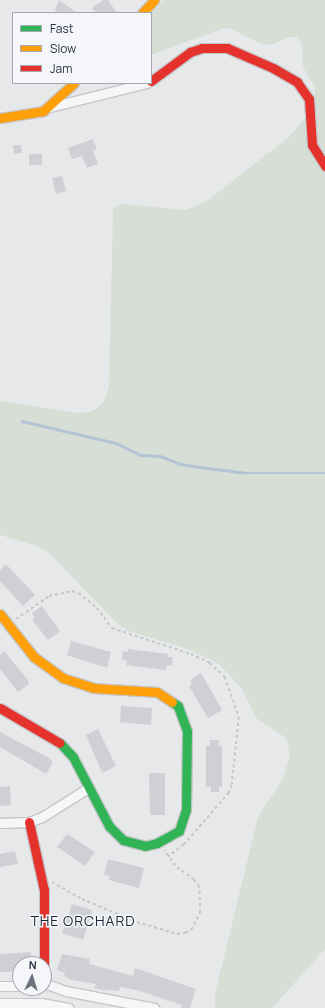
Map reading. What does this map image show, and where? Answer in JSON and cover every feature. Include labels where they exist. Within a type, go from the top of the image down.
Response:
[{"type":"street","points":[[143,12],[154,0]]},
{"type":"street","points":[[152,80],[190,52],[202,48],[227,48],[273,68],[297,82],[309,99],[312,145],[325,166]]},
{"type":"street","points":[[50,107],[73,84]]},
{"type":"street","points":[[0,118],[30,115],[50,107],[142,84]]},
{"type":"street","points":[[0,614],[34,657],[63,678],[93,688],[157,692],[178,706],[187,731],[186,810],[179,831],[160,842],[145,846],[123,840],[109,826],[73,757],[60,743],[0,708]]},
{"type":"street","points":[[0,823],[28,822],[42,817],[88,788]]},
{"type":"street","points":[[28,822],[42,882],[44,956]]},
{"type":"street","points":[[0,986],[12,986]]},
{"type":"street","points":[[52,986],[78,994],[154,1008]]},
{"type":"street","points":[[0,1004],[41,1004],[69,1008]]},
{"type":"path","points":[[42,882],[54,882],[82,899],[137,922],[177,934],[185,933],[192,930],[200,912],[198,887],[194,880],[176,866],[160,842]]},
{"type":"shaded area","points":[[164,0],[325,0],[325,949],[272,1008],[215,1008],[215,994],[258,817],[283,779],[290,755],[286,738],[256,718],[242,689],[219,664],[188,649],[128,631],[114,620],[49,553],[37,546],[0,535],[0,401],[78,413],[91,412],[100,406],[105,399],[109,387],[113,208],[122,204],[186,210],[207,201],[289,137],[314,108],[315,87],[303,67],[302,43],[296,37],[288,37],[274,44],[264,45],[231,29],[224,28],[152,55],[152,13]]},
{"type":"building","points":[[59,0],[76,12],[58,12],[55,10]]},
{"type":"building","points":[[103,0],[108,0],[116,12],[95,12],[92,8]]},
{"type":"building","points":[[93,139],[97,150],[93,151],[98,164],[87,168],[82,156],[72,159],[68,148]]},
{"type":"building","points":[[13,145],[21,145],[22,153],[14,154]]},
{"type":"building","points":[[29,154],[42,154],[42,165],[29,165]]},
{"type":"building","points":[[62,176],[66,191],[56,194],[52,178]]},
{"type":"building","points":[[6,564],[35,595],[23,606],[0,581],[0,570]]},
{"type":"building","points":[[42,606],[60,631],[48,640],[32,620],[35,618],[32,613]]},
{"type":"building","points":[[71,641],[111,652],[107,668],[67,655]]},
{"type":"building","points":[[128,649],[168,654],[168,657],[173,657],[172,666],[167,665],[166,670],[126,665],[127,660],[122,660],[123,651],[128,652]]},
{"type":"building","points":[[4,651],[27,679],[29,684],[18,692],[0,669],[0,655]]},
{"type":"building","points":[[201,673],[222,710],[208,718],[189,686],[192,684],[190,680]]},
{"type":"building","points":[[121,706],[152,708],[151,725],[120,722]]},
{"type":"building","points":[[98,729],[116,766],[102,773],[86,735]]},
{"type":"building","points":[[0,732],[49,758],[53,762],[46,774],[0,747]]},
{"type":"building","points":[[210,740],[219,740],[219,746],[222,746],[222,787],[219,787],[219,792],[211,792],[211,787],[206,787],[206,746],[210,746]]},
{"type":"building","points":[[149,773],[165,773],[165,815],[150,815]]},
{"type":"building","points":[[10,786],[11,805],[0,806],[0,787]]},
{"type":"building","points":[[67,834],[95,852],[85,866],[57,847]]},
{"type":"building","points":[[15,851],[18,864],[0,867],[0,854]]},
{"type":"building","points":[[108,859],[144,868],[139,888],[109,880],[110,876],[104,875]]},
{"type":"building","points":[[72,904],[92,910],[83,940],[62,933]]},
{"type":"building","points":[[31,952],[31,956],[12,956],[12,971],[0,972],[0,954]]},
{"type":"building","points":[[62,954],[90,959],[89,964],[133,976],[135,968],[196,989],[190,1008],[181,1008],[182,1005],[137,990],[120,987],[119,991],[103,990],[94,988],[96,984],[71,980],[64,976],[65,973],[57,970]]},
{"type":"waterway","points":[[22,421],[116,443],[141,455],[160,456],[181,464],[245,473],[325,473]]},
{"type":"traffic: fast","points":[[60,743],[73,757],[109,826],[123,840],[145,846],[157,843],[179,831],[186,810],[187,731],[178,706],[172,702]]},
{"type":"traffic: slow","points":[[143,12],[154,0]]},
{"type":"traffic: slow","points":[[0,118],[43,111],[73,84]]},
{"type":"traffic: slow","points":[[0,614],[34,657],[63,678],[93,688],[157,692],[172,702]]},
{"type":"traffic: jam","points":[[152,80],[190,52],[202,48],[227,48],[273,68],[297,82],[309,99],[312,145],[325,166]]},
{"type":"traffic: jam","points":[[0,708],[60,743]]},
{"type":"traffic: jam","points":[[29,822],[44,890],[44,956]]},
{"type":"district","name":"THE ORCHARD","points":[[83,921]]}]
